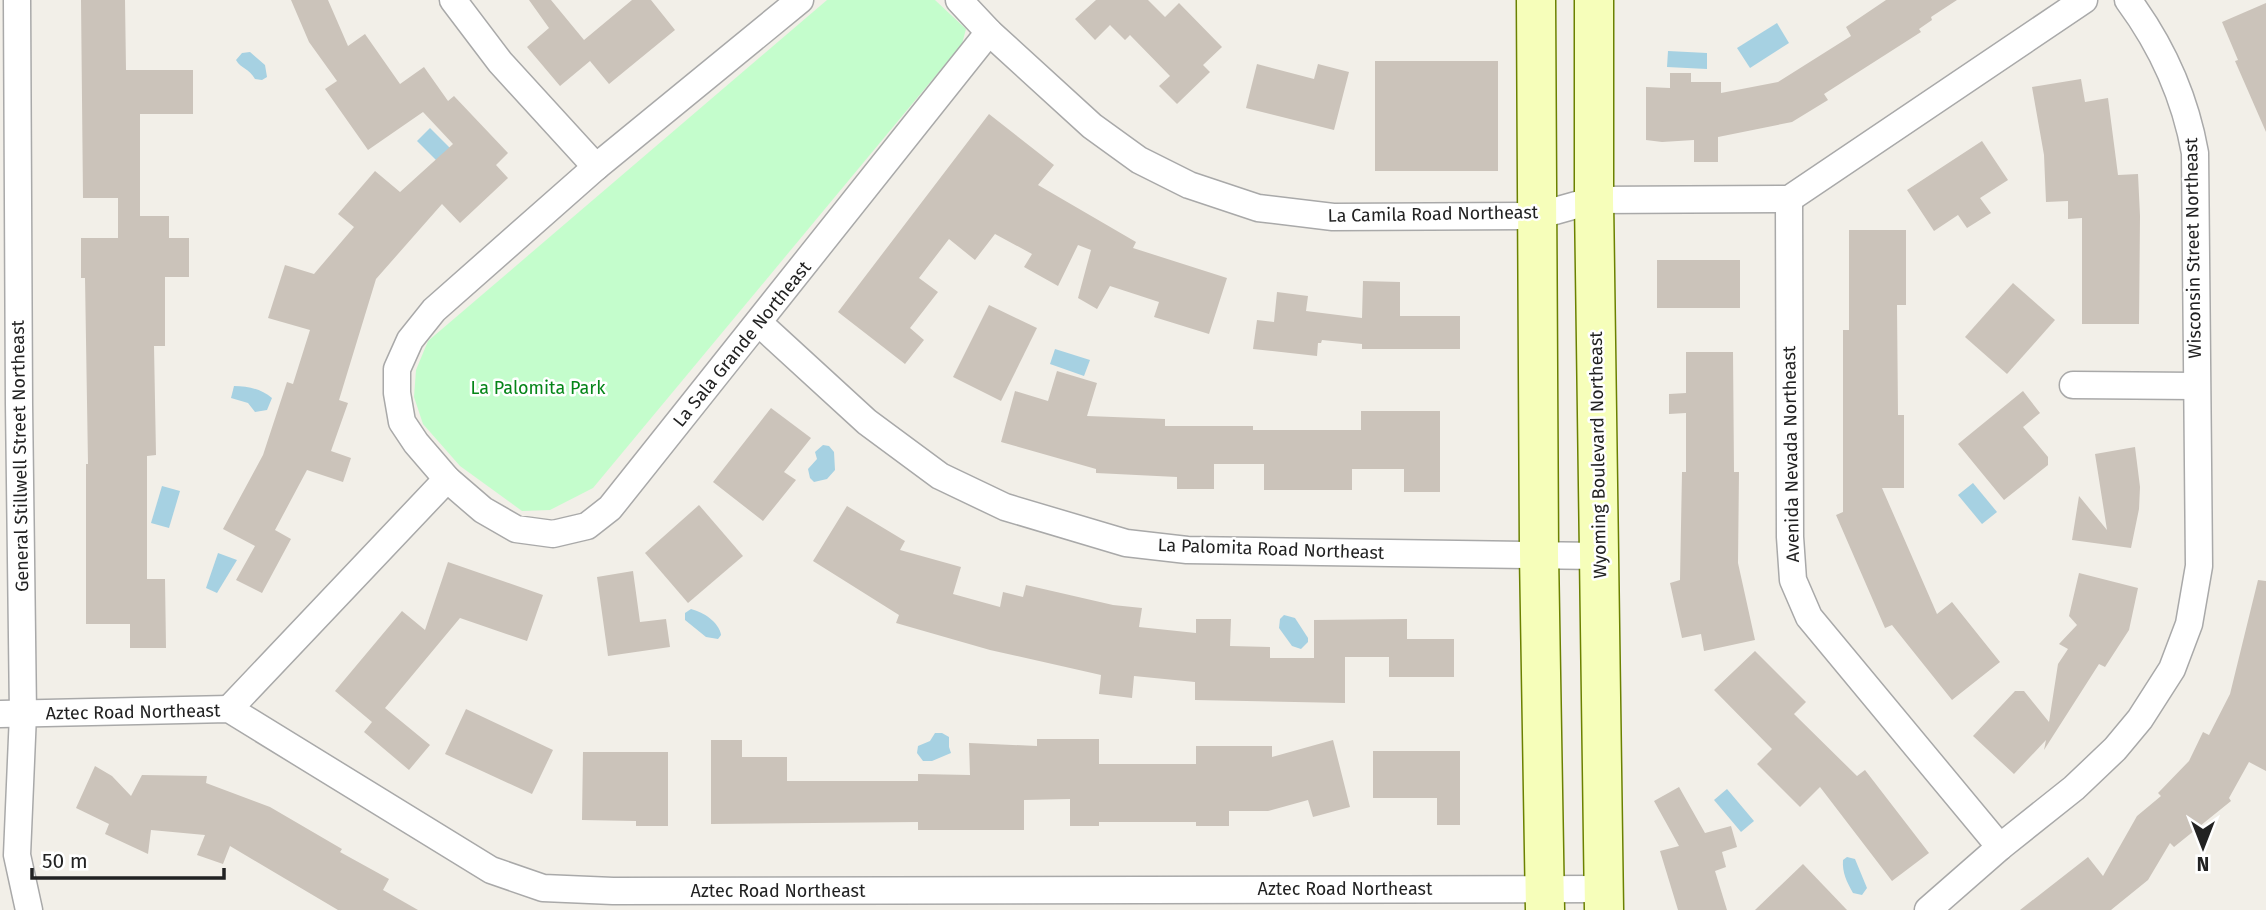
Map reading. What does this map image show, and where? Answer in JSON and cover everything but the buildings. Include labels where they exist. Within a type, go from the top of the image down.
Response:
[{"type":"main road","points":[[1535,0],[1539,554],[1545,899]]},
{"type":"main road","name":"Wyoming Boulevard Northeast","points":[[1594,0],[1594,200],[1604,900]]},
{"type":"street","name":"General Stillwell Street Northeast","points":[[17,0],[9,404],[12,714],[17,855],[29,910]]},
{"type":"street","points":[[453,0],[500,62],[596,167]]},
{"type":"street","name":"La Sala Grande Northeast","points":[[800,0],[596,167],[434,310],[410,340],[397,369],[397,393],[402,422],[447,479],[483,510],[516,529],[553,534],[587,527],[610,508],[989,32]]},
{"type":"street","name":"La Camila Road Northeast","points":[[959,0],[989,32],[1092,126],[1139,160],[1189,185],[1258,208],[1333,217],[1537,216],[1594,200],[1789,199]]},
{"type":"street","points":[[1789,199],[2084,0]]},
{"type":"street","name":"Wisconsin Street Northeast","points":[[1928,910],[2000,847],[2074,788],[2115,749],[2140,719],[2172,669],[2189,624],[2199,566],[2195,153],[2189,118],[2176,84],[2145,23],[2128,0]]},
{"type":"street","name":"Avenida Nevada Northeast","points":[[1789,199],[1790,523],[1793,580],[1809,617],[2000,847]]},
{"type":"street","name":"La Palomita Road Northeast","points":[[759,323],[867,422],[940,476],[1017,510],[1126,543],[1187,550],[1600,556]]},
{"type":"street","points":[[2073,385],[2196,386]]},
{"type":"street","points":[[229,709],[447,479]]},
{"type":"street","name":"Aztec Road Northeast","points":[[12,714],[229,709],[491,870],[543,888],[612,891],[1604,900]]},
{"type":"green space","name":"La Palomita Park","points":[[827,0],[935,0],[966,29],[962,44],[593,488],[550,510],[522,511],[460,466],[423,424],[414,397],[416,370],[428,341]]},
{"type":"water","points":[[1777,23],[1789,43],[1750,68],[1737,48]]},
{"type":"water","points":[[1668,51],[1707,53],[1707,69],[1667,67]]},
{"type":"water","points":[[250,52],[265,65],[267,77],[262,80],[255,79],[236,60],[242,53]]},
{"type":"water","points":[[430,128],[454,152],[441,165],[417,141]]},
{"type":"water","points":[[1055,349],[1090,360],[1084,376],[1050,364]]},
{"type":"water","points":[[234,386],[254,389],[268,395],[272,398],[267,410],[255,412],[248,403],[231,398]]},
{"type":"water","points":[[823,445],[829,446],[834,452],[835,470],[827,479],[814,482],[808,469],[817,459],[815,452]]},
{"type":"water","points":[[1973,483],[1997,512],[1982,524],[1958,495]]},
{"type":"water","points":[[162,486],[180,491],[169,528],[151,523]]},
{"type":"water","points":[[218,553],[237,560],[217,593],[206,588]]},
{"type":"water","points":[[691,609],[714,622],[720,630],[718,639],[706,637],[685,620],[685,613]]},
{"type":"water","points":[[1284,615],[1295,618],[1308,638],[1308,642],[1301,649],[1292,646],[1279,628],[1280,619]]},
{"type":"water","points":[[935,733],[949,737],[951,753],[932,761],[923,761],[917,753],[918,746],[930,741]]},
{"type":"water","points":[[1727,789],[1754,821],[1741,832],[1714,800]]},
{"type":"water","points":[[1847,857],[1855,859],[1867,888],[1862,895],[1853,893],[1845,877],[1843,860]]}]
